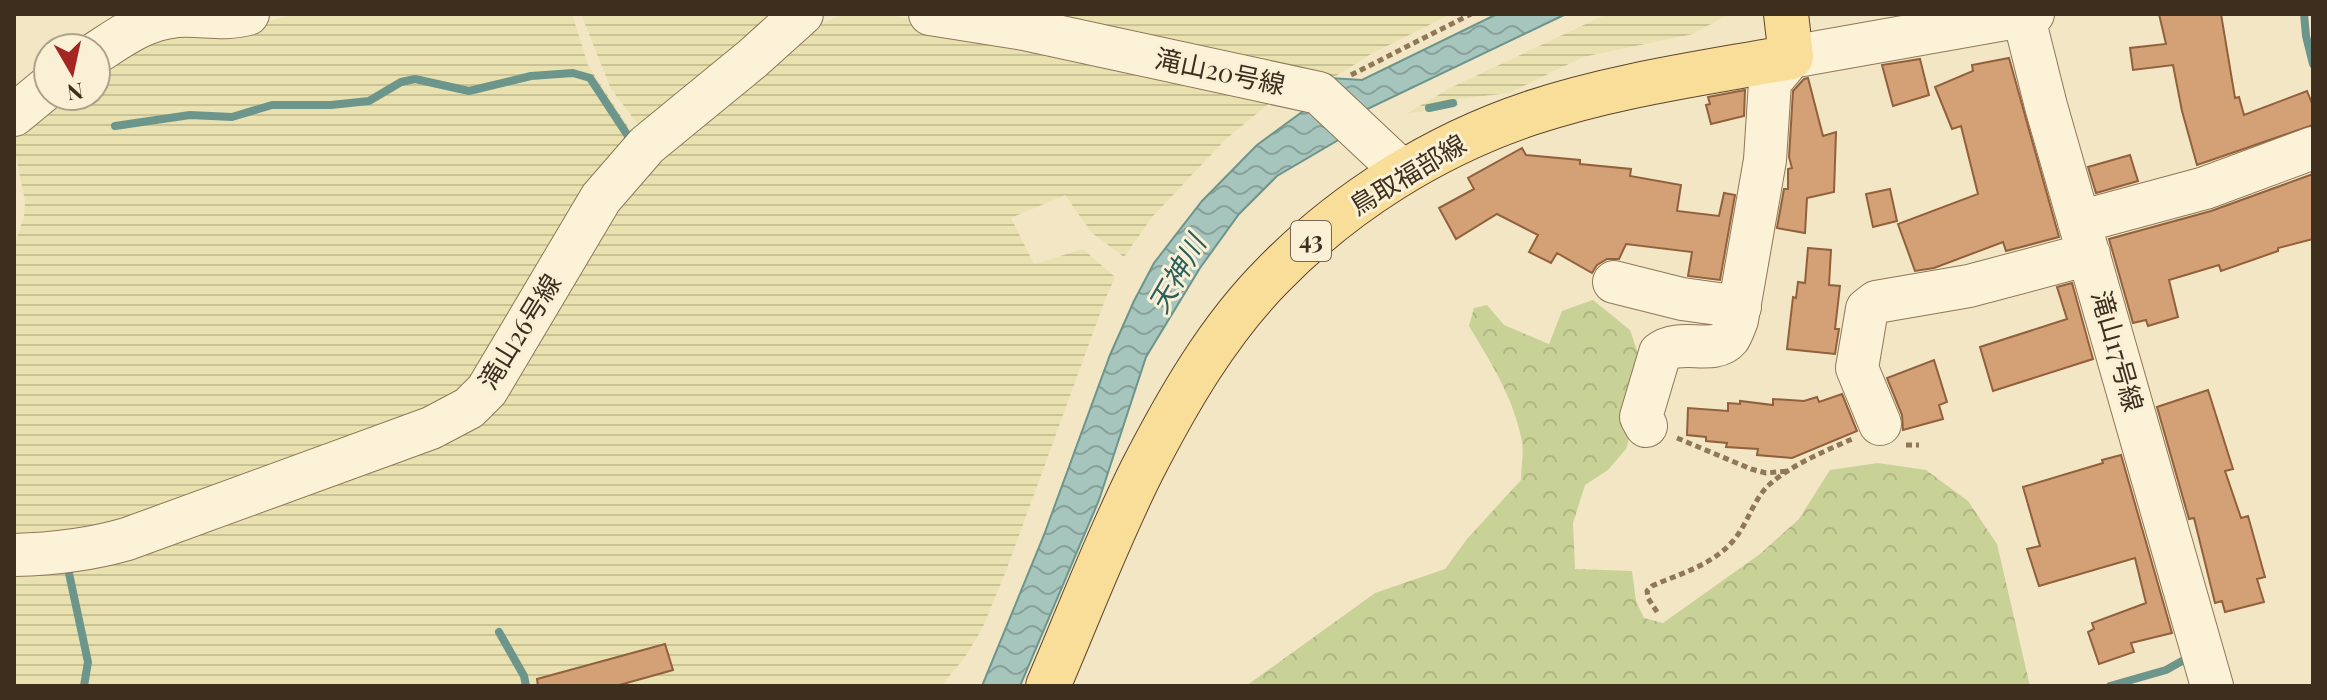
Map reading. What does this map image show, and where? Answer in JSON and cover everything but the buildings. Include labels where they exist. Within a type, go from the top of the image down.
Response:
[{"type":"main road","points":[[1786,14],[1791,57]]},
{"type":"main road","name":"鳥取福部線","points":[[1048,686],[1141,472],[1164,429],[1217,343],[1272,275],[1336,218],[1403,172],[1490,128],[1569,101],[1791,57]]},
{"type":"street","points":[[112,42],[138,25],[178,16],[232,19],[248,14]]},
{"type":"street","name":"滝山26号線","points":[[14,555],[58,554],[98,548],[127,539],[431,428],[469,408],[487,390],[601,198],[647,145],[802,14]]},
{"type":"street","points":[[930,14],[1026,21]]},
{"type":"street","points":[[1646,426],[1641,417],[1660,353],[1669,346],[1716,346],[1728,339],[1740,307],[1765,160],[1770,82],[1791,57],[2027,15]]},
{"type":"street","name":"滝山17号線","points":[[2027,15],[2046,106],[2212,686]]},
{"type":"street","name":"滝山20号線","points":[[1026,21],[1321,95]]},
{"type":"street","points":[[1321,95],[1403,172]]},
{"type":"street","points":[[14,115],[32,100]]},
{"type":"street","points":[[1880,424],[1857,368],[1867,309],[1876,302],[1969,286],[2205,188],[2313,148]]},
{"type":"street","points":[[1614,282],[1682,299],[1740,307]]},
{"type":"street","points":[[1675,346],[1682,299]]},
{"type":"path","points":[[1321,95],[1379,60],[1471,14]]},
{"type":"path","points":[[1657,612],[1647,591],[1652,586],[1703,565],[1730,543],[1770,484],[1880,424]]},
{"type":"path","points":[[1646,426],[1751,469],[1766,473],[1790,471]]},
{"type":"shaded area","points":[[295,14],[572,14],[588,65],[639,143],[460,399],[171,511],[14,544],[14,246],[24,217],[25,201],[14,146],[17,129],[38,112],[112,112],[112,61],[156,36],[239,29]]},
{"type":"shaded area","points":[[581,14],[786,14],[647,136],[611,89]]},
{"type":"shaded area","points":[[845,14],[884,14],[1288,94],[1266,106],[1227,138],[1152,217],[1124,257],[1092,233],[1065,195],[1011,218],[1034,264],[1083,249],[1115,277],[982,629],[965,657],[941,686],[14,686],[14,563],[445,431],[621,188],[812,27]]},
{"type":"shaded area","points":[[1034,14],[1451,14],[1371,54],[1320,86]]},
{"type":"shaded area","points":[[1607,14],[1729,14],[1693,34],[1583,57],[1509,93],[1458,99],[1458,105],[1406,114],[1450,88]]},
{"type":"green space","points":[[1593,300],[1630,330],[1644,372],[1639,405],[1626,449],[1608,470],[1585,485],[1573,523],[1575,569],[1632,571],[1636,601],[1644,618],[1663,623],[1760,554],[1799,519],[1830,470],[1878,463],[1926,470],[1968,501],[1997,544],[2030,686],[1246,686],[1375,593],[1445,569],[1467,539],[1521,480],[1523,447],[1518,426],[1501,381],[1469,326],[1474,308],[1487,305],[1504,325],[1549,344],[1562,311]]},
{"type":"water","name":"天神川","points":[[1497,14],[1566,14],[1361,112],[1345,136],[1277,176],[1239,214],[1200,268],[1146,357],[1099,500],[1020,686],[982,686],[1044,535],[1110,355],[1154,263],[1202,201],[1257,145],[1306,109],[1314,77],[1362,80]]},
{"type":"waterway","points":[[2304,14],[2313,64]]},
{"type":"waterway","points":[[115,126],[190,115],[232,117],[272,105],[331,105],[369,101],[401,82],[415,79],[469,91],[531,76],[573,73],[590,78],[630,139]]},
{"type":"waterway","points":[[1429,108],[1453,103]]},
{"type":"waterway","points":[[67,564],[88,662],[84,686]]},
{"type":"waterway","points":[[499,632],[524,676],[526,686]]},
{"type":"waterway","points":[[2110,686],[2166,670],[2191,656]]}]
